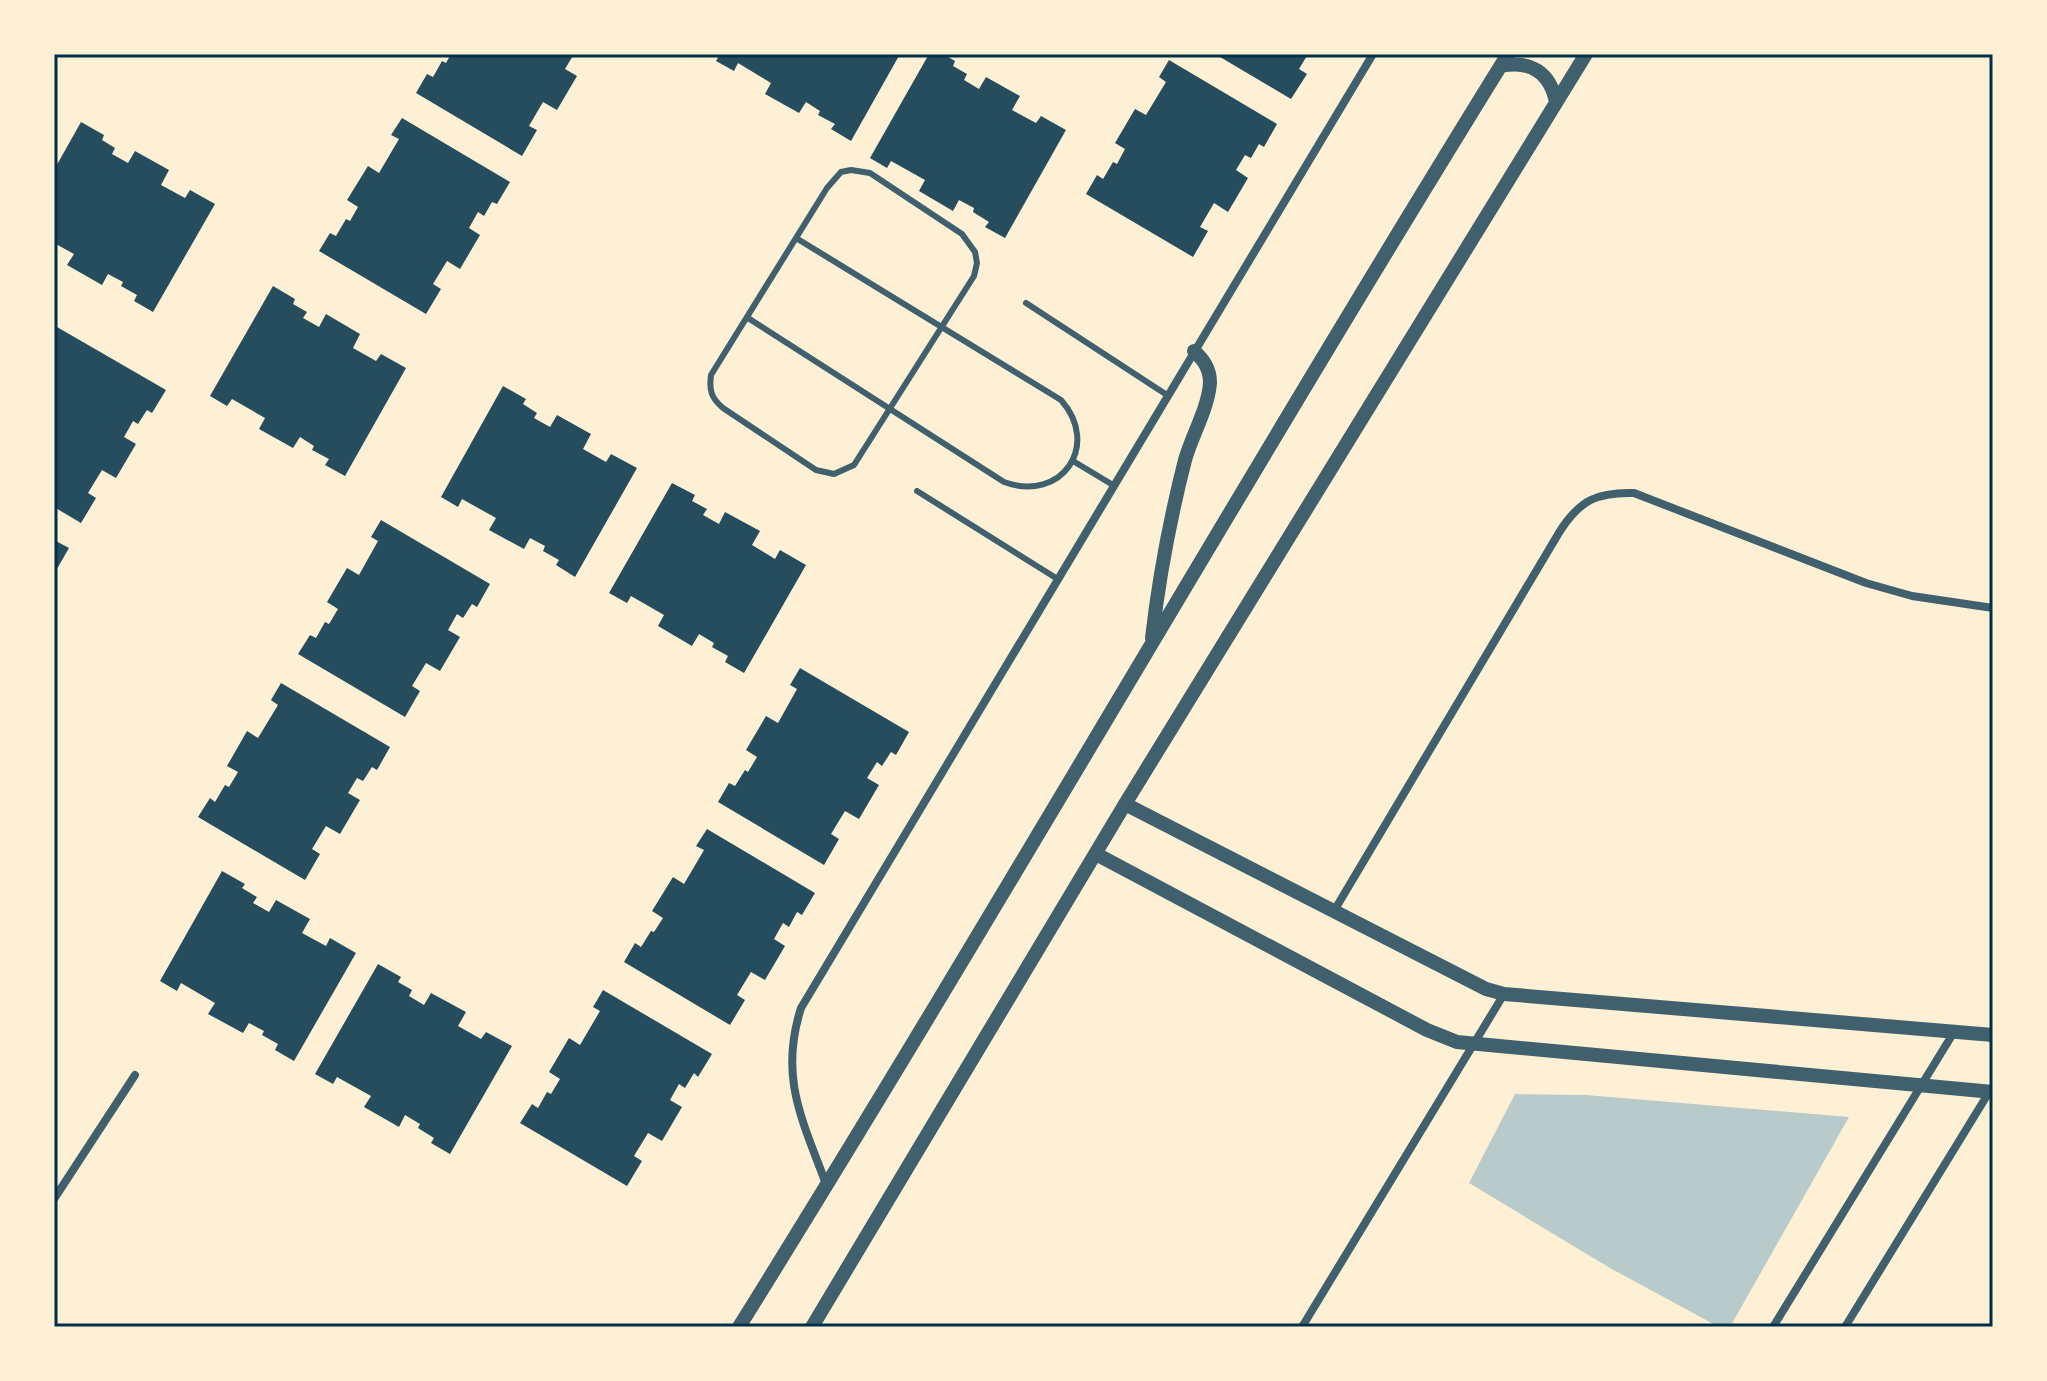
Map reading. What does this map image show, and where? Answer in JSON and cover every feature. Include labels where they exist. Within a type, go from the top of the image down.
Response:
[{"type":"street","points":[[827,1186],[791,1079],[792,1043],[801,1008],[1056,578],[1373,54]]},
{"type":"street","points":[[812,1327],[1125,804],[1586,54]]},
{"type":"street","points":[[739,1327],[1505,60],[1531,66],[1544,74],[1553,87],[1556,102]]},
{"type":"street","points":[[1151,643],[1171,516],[1187,453],[1208,391],[1208,369],[1194,351]]},
{"type":"street","points":[[1334,911],[1560,531],[1572,512],[1591,499],[1612,492],[1634,493],[1866,583],[1912,596],[1993,608]]},
{"type":"street","points":[[1125,804],[1468,982],[1504,994],[1993,1035]]},
{"type":"street","points":[[1096,854],[1427,1030],[1457,1042],[1992,1090],[1845,1327]]},
{"type":"street","points":[[1302,1327],[1504,994]]},
{"type":"street","points":[[1773,1327],[1954,1032]]},
{"type":"street","points":[[54,1199],[135,1075]]},
{"type":"lane","points":[[851,170],[870,173],[962,234],[975,252],[977,263],[974,276],[854,465],[834,474],[816,470],[723,408],[711,395],[711,375],[796,238],[833,179],[841,172],[851,170]]},
{"type":"lane","points":[[748,318],[1004,482],[1030,488],[1055,480],[1073,461],[1078,435],[1070,410],[1061,400],[796,238]]},
{"type":"lane","points":[[1026,303],[1167,395]]},
{"type":"lane","points":[[1073,461],[1113,485]]},
{"type":"lane","points":[[917,491],[1056,578]]},
{"type":"shaded area","points":[[1515,1094],[1586,1095],[1849,1117],[1730,1327],[1719,1327],[1610,1268],[1469,1183]]},
{"type":"building","points":[[451,54],[574,54],[565,69],[577,76],[557,110],[543,102],[529,126],[537,130],[522,156],[416,93],[427,74],[433,77],[442,61],[446,63]]},
{"type":"building","points":[[720,54],[900,54],[851,141],[831,129],[835,124],[818,115],[820,111],[806,102],[799,113],[765,94],[771,83],[738,63],[734,71],[716,61]]},
{"type":"building","points":[[929,54],[943,54],[955,61],[953,66],[967,74],[964,80],[979,89],[986,77],[1020,96],[1012,110],[1036,123],[1041,116],[1066,130],[1005,238],[985,227],[989,222],[973,212],[974,208],[959,200],[953,211],[919,191],[925,180],[891,161],[887,168],[870,158]]},
{"type":"building","points":[[1215,54],[1308,54],[1299,69],[1307,74],[1291,99]]},
{"type":"building","points":[[1169,60],[1277,124],[1264,147],[1259,144],[1251,158],[1245,155],[1236,170],[1248,178],[1228,212],[1214,203],[1200,227],[1208,231],[1193,257],[1086,194],[1097,175],[1103,179],[1113,162],[1117,164],[1125,149],[1115,143],[1135,109],[1146,115],[1166,82],[1159,77]]},
{"type":"building","points":[[402,118],[510,182],[497,204],[492,202],[484,216],[478,212],[469,228],[480,235],[460,269],[447,261],[433,284],[441,289],[426,314],[319,251],[330,233],[336,236],[346,219],[350,221],[358,207],[347,200],[368,166],[379,173],[399,139],[391,135]]},
{"type":"building","points":[[81,122],[104,135],[102,140],[115,148],[112,154],[128,163],[135,151],[169,170],[161,185],[185,198],[190,190],[215,204],[153,312],[134,301],[137,295],[121,286],[123,282],[108,274],[102,285],[67,265],[74,254],[54,243],[54,170]]},
{"type":"building","points":[[273,286],[295,299],[293,304],[307,312],[303,318],[319,327],[326,314],[360,334],[353,348],[376,361],[381,354],[406,368],[345,476],[325,465],[329,459],[312,450],[314,446],[300,437],[293,448],[259,429],[265,418],[232,399],[227,406],[210,396]]},
{"type":"building","points":[[57,327],[166,390],[152,413],[147,410],[138,424],[133,421],[124,437],[136,444],[116,478],[102,470],[88,493],[96,498],[81,523],[54,507],[54,331]]},
{"type":"building","points":[[503,386],[526,399],[523,404],[537,413],[534,418],[550,427],[557,415],[591,434],[583,449],[606,462],[611,454],[637,468],[575,577],[556,565],[559,560],[543,551],[545,546],[530,538],[524,549],[489,530],[496,518],[462,499],[458,507],[441,497]]},
{"type":"building","points":[[672,483],[695,495],[692,501],[707,509],[703,515],[719,524],[725,512],[760,531],[752,545],[775,559],[780,550],[806,565],[744,673],[725,662],[728,656],[712,647],[714,643],[699,634],[692,646],[658,626],[664,615],[631,596],[627,603],[609,593]]},
{"type":"building","points":[[381,520],[490,584],[477,607],[472,604],[463,618],[457,614],[448,630],[460,637],[440,671],[426,663],[412,686],[420,691],[405,717],[298,654],[310,635],[316,638],[325,622],[329,624],[338,609],[327,602],[347,568],[359,575],[378,541],[371,537]]},
{"type":"building","points":[[54,540],[69,548],[54,574]]},
{"type":"building","points":[[800,668],[909,732],[896,755],[891,752],[882,766],[877,762],[867,778],[879,785],[859,819],[845,811],[831,834],[839,839],[824,865],[718,802],[729,783],[735,786],[757,757],[746,750],[766,716],[778,723],[797,689],[790,685]]},
{"type":"building","points":[[281,683],[390,747],[377,770],[372,767],[363,781],[357,778],[348,793],[360,800],[340,834],[326,826],[312,849],[320,854],[305,880],[198,817],[210,798],[215,802],[225,785],[229,787],[238,772],[227,766],[247,731],[258,738],[278,705],[271,700]]},
{"type":"building","points":[[707,829],[815,893],[802,915],[797,912],[789,927],[783,923],[774,939],[785,946],[765,980],[751,972],[737,995],[745,1000],[730,1025],[624,962],[635,943],[641,947],[663,918],[652,911],[673,877],[684,884],[704,850],[696,846]]},
{"type":"building","points":[[222,871],[245,884],[242,888],[257,897],[253,903],[269,912],[276,900],[310,919],[302,933],[326,946],[330,938],[356,953],[294,1061],[275,1050],[278,1044],[262,1035],[264,1031],[249,1023],[243,1033],[208,1014],[215,1003],[181,983],[177,991],[160,981]]},
{"type":"building","points":[[378,964],[401,977],[398,982],[412,990],[409,996],[424,1005],[431,993],[466,1012],[458,1026],[481,1039],[486,1032],[512,1046],[450,1154],[431,1143],[434,1138],[405,1115],[399,1127],[364,1107],[371,1096],[337,1077],[333,1084],[315,1074]]},
{"type":"building","points":[[603,990],[712,1054],[698,1077],[694,1073],[685,1088],[679,1084],[670,1100],[682,1107],[662,1141],[648,1133],[634,1156],[642,1161],[627,1186],[520,1123],[532,1104],[538,1108],[547,1092],[551,1094],[560,1079],[549,1072],[569,1038],[580,1045],[600,1011],[593,1007]]}]
